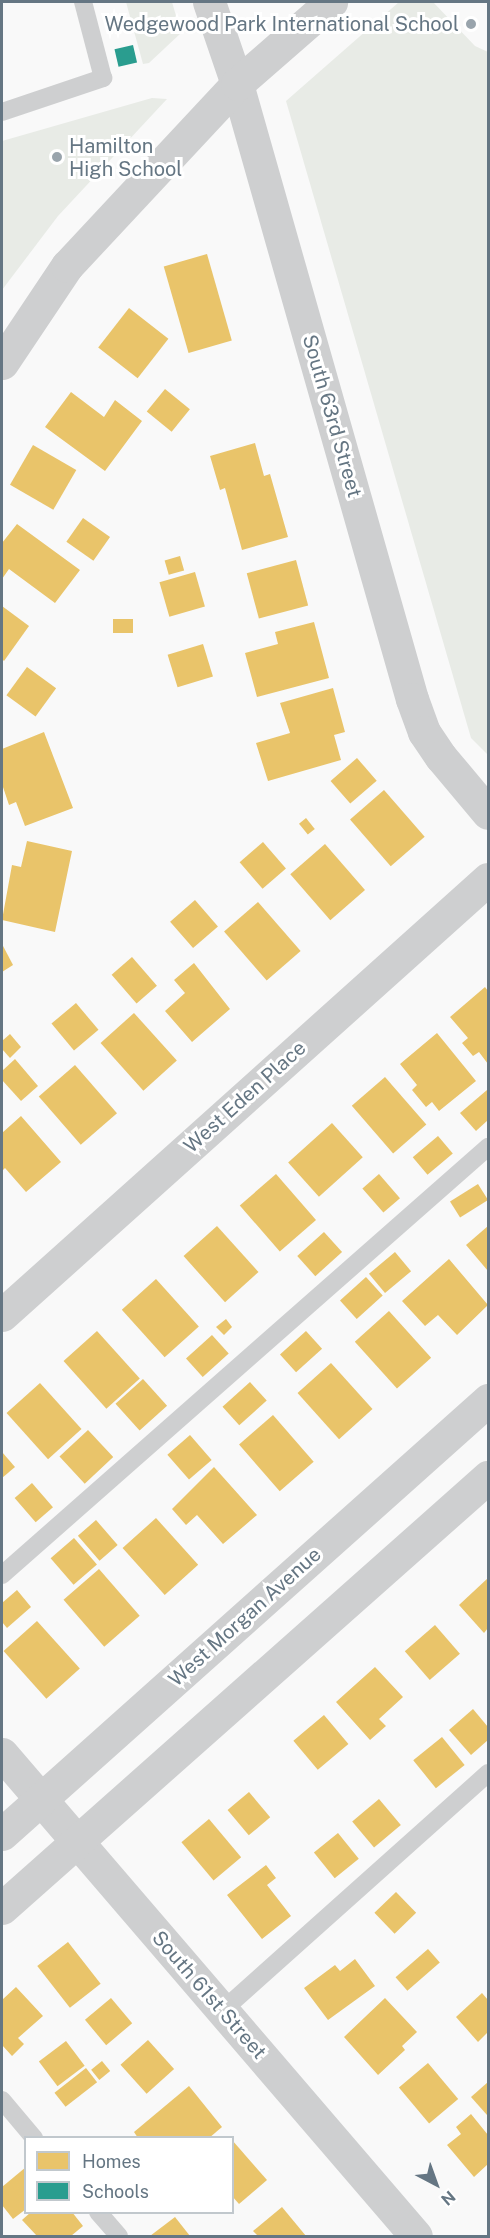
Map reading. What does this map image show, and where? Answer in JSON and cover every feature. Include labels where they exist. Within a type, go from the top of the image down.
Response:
[{"type":"street","name":"South 63rd Street","points":[[209,2],[237,84],[412,699],[424,732],[441,757],[489,813]]},
{"type":"street","points":[[2,363],[67,266],[237,84],[331,2]]},
{"type":"street","name":"West Eden Place","points":[[2,1315],[489,879]]},
{"type":"street","name":"West Morgan Avenue","points":[[2,1834],[489,1400]]},
{"type":"street","points":[[2,1908],[76,1840],[489,1477]]},
{"type":"street","name":"South 61st Street","points":[[2,1754],[416,2236]]},
{"type":"lane","points":[[2,112],[103,78],[83,2]]},
{"type":"lane","points":[[2,1575],[489,1147]]},
{"type":"lane","points":[[222,2011],[489,1773]]},
{"type":"lane","points":[[2,2100],[32,2136]]},
{"type":"lane","points":[[100,2214],[119,2236]]},
{"type":"shaded area","points":[[126,2],[172,2],[181,33],[149,63],[143,64]]},
{"type":"shaded area","points":[[399,2],[433,2],[475,46],[488,52],[488,755],[471,738],[286,101]]},
{"type":"shaded area","points":[[152,98],[167,99],[58,216],[2,290],[2,141]]},
{"type":"building: Homes","points":[[207,254],[232,341],[189,353],[164,266]]},
{"type":"building: Homes","points":[[129,308],[168,339],[138,378],[98,347]]},
{"type":"building: Homes","points":[[165,389],[190,409],[172,432],[147,412]]},
{"type":"building: Homes","points":[[71,392],[104,417],[115,400],[142,421],[105,471],[45,427]]},
{"type":"building: Homes","points":[[255,443],[264,476],[270,474],[288,537],[242,550],[225,488],[220,490],[210,456]]},
{"type":"building: Homes","points":[[33,445],[76,470],[53,510],[10,485]]},
{"type":"building: Homes","points":[[83,518],[110,537],[93,561],[66,542]]},
{"type":"building: Homes","points":[[17,524],[80,570],[55,603],[9,569],[2,579],[2,543]]},
{"type":"building: Homes","points":[[180,556],[184,570],[169,575],[165,560]]},
{"type":"building: Homes","points":[[296,560],[308,605],[259,619],[247,573]]},
{"type":"building: Homes","points":[[195,572],[205,607],[169,617],[159,582]]},
{"type":"building: Homes","points":[[2,606],[29,626],[4,661],[2,659]]},
{"type":"building: Homes","points":[[113,619],[133,619],[133,633],[113,633]]},
{"type":"building: Homes","points":[[314,622],[329,678],[257,697],[245,653],[278,644],[275,632]]},
{"type":"building: Homes","points":[[203,644],[213,677],[178,687],[168,655]]},
{"type":"building: Homes","points":[[27,667],[56,688],[36,716],[6,695]]},
{"type":"building: Homes","points":[[333,688],[345,732],[334,735],[341,760],[268,781],[256,743],[290,733],[280,703]]},
{"type":"building: Homes","points":[[44,732],[73,808],[25,826],[16,802],[9,805],[2,784],[2,749]]},
{"type":"building: Homes","points":[[357,758],[377,781],[350,804],[331,781]]},
{"type":"building: Homes","points":[[384,790],[425,837],[391,866],[350,820]]},
{"type":"building: Homes","points":[[306,818],[315,829],[308,835],[299,824]]},
{"type":"building: Homes","points":[[27,841],[72,851],[55,932],[2,920],[12,865],[21,867]]},
{"type":"building: Homes","points":[[263,842],[286,868],[263,889],[240,862]]},
{"type":"building: Homes","points":[[325,844],[365,890],[330,920],[290,874]]},
{"type":"building: Homes","points":[[195,900],[218,926],[193,948],[170,922]]},
{"type":"building: Homes","points":[[258,902],[301,951],[267,981],[224,932]]},
{"type":"building: Homes","points":[[2,944],[13,965],[2,972]]},
{"type":"building: Homes","points":[[132,957],[157,986],[137,1003],[112,975]]},
{"type":"building: Homes","points":[[194,963],[230,1009],[192,1042],[165,1011],[185,993],[174,980]]},
{"type":"building: Homes","points":[[485,987],[488,991],[488,1064],[479,1052],[473,1056],[462,1043],[468,1038],[450,1017]]},
{"type":"building: Homes","points":[[76,1003],[98,1030],[74,1050],[51,1024]]},
{"type":"building: Homes","points":[[134,1013],[177,1061],[143,1091],[101,1043]]},
{"type":"building: Homes","points":[[437,1033],[476,1081],[439,1111],[432,1102],[426,1107],[412,1090],[417,1085],[400,1064]]},
{"type":"building: Homes","points":[[10,1034],[21,1047],[10,1058],[2,1049],[2,1041]]},
{"type":"building: Homes","points":[[15,1059],[38,1086],[21,1101],[2,1080],[2,1071]]},
{"type":"building: Homes","points":[[75,1065],[117,1113],[81,1145],[39,1096]]},
{"type":"building: Homes","points":[[385,1077],[426,1125],[393,1153],[352,1106]]},
{"type":"building: Homes","points":[[487,1090],[488,1120],[476,1131],[460,1113]]},
{"type":"building: Homes","points":[[21,1116],[61,1162],[26,1192],[5,1168],[2,1171],[2,1133]]},
{"type":"building: Homes","points":[[332,1123],[363,1157],[319,1197],[288,1162]]},
{"type":"building: Homes","points":[[438,1136],[453,1154],[428,1175],[413,1157]]},
{"type":"building: Homes","points":[[276,1174],[316,1220],[280,1252],[240,1205]]},
{"type":"building: Homes","points":[[379,1174],[400,1198],[383,1213],[362,1188]]},
{"type":"building: Homes","points":[[478,1184],[488,1200],[460,1218],[450,1201]]},
{"type":"building: Homes","points":[[217,1226],[258,1272],[225,1302],[184,1256]]},
{"type":"building: Homes","points":[[488,1226],[488,1271],[466,1245]]},
{"type":"building: Homes","points":[[324,1232],[342,1252],[315,1276],[297,1256]]},
{"type":"building: Homes","points":[[395,1252],[411,1271],[385,1293],[369,1274]]},
{"type":"building: Homes","points":[[449,1259],[488,1305],[457,1335],[438,1315],[425,1326],[402,1301]]},
{"type":"building: Homes","points":[[366,1277],[383,1296],[357,1319],[340,1300]]},
{"type":"building: Homes","points":[[156,1279],[199,1327],[165,1357],[122,1310]]},
{"type":"building: Homes","points":[[389,1311],[431,1358],[397,1389],[355,1342]]},
{"type":"building: Homes","points":[[226,1319],[232,1327],[224,1335],[216,1327]]},
{"type":"building: Homes","points":[[97,1331],[140,1379],[106,1409],[64,1361]]},
{"type":"building: Homes","points":[[306,1331],[322,1349],[296,1372],[280,1354]]},
{"type":"building: Homes","points":[[212,1335],[229,1354],[203,1377],[186,1358]]},
{"type":"building: Homes","points":[[331,1363],[372,1409],[339,1439],[298,1393]]},
{"type":"building: Homes","points":[[143,1379],[167,1406],[140,1431],[116,1404]]},
{"type":"building: Homes","points":[[250,1382],[267,1401],[239,1425],[223,1407]]},
{"type":"building: Homes","points":[[40,1383],[81,1429],[48,1459],[7,1413]]},
{"type":"building: Homes","points":[[273,1415],[314,1462],[280,1491],[239,1445]]},
{"type":"building: Homes","points":[[88,1430],[113,1457],[85,1484],[59,1457]]},
{"type":"building: Homes","points":[[190,1435],[212,1460],[189,1480],[167,1455]]},
{"type":"building: Homes","points":[[2,1452],[15,1467],[2,1478]]},
{"type":"building: Homes","points":[[214,1467],[257,1515],[223,1544],[197,1515],[186,1525],[172,1509]]},
{"type":"building: Homes","points":[[32,1483],[53,1507],[36,1522],[15,1498]]},
{"type":"building: Homes","points":[[156,1518],[198,1565],[165,1595],[123,1548]]},
{"type":"building: Homes","points":[[96,1520],[118,1545],[100,1561],[78,1536]]},
{"type":"building: Homes","points":[[74,1538],[97,1564],[74,1585],[51,1558]]},
{"type":"building: Homes","points":[[99,1569],[140,1616],[104,1647],[64,1600]]},
{"type":"building: Homes","points":[[488,1578],[488,1628],[484,1633],[459,1605]]},
{"type":"building: Homes","points":[[17,1590],[31,1607],[7,1628],[2,1622],[2,1603]]},
{"type":"building: Homes","points":[[37,1621],[80,1669],[46,1699],[4,1651]]},
{"type":"building: Homes","points":[[435,1625],[460,1654],[430,1680],[405,1651]]},
{"type":"building: Homes","points":[[375,1667],[403,1697],[379,1719],[386,1726],[370,1740],[336,1702]]},
{"type":"building: Homes","points":[[473,1709],[488,1727],[488,1740],[471,1755],[449,1730]]},
{"type":"building: Homes","points":[[324,1715],[348,1744],[318,1770],[293,1741]]},
{"type":"building: Homes","points":[[442,1737],[465,1765],[436,1788],[413,1760]]},
{"type":"building: Homes","points":[[249,1792],[270,1817],[249,1835],[228,1810]]},
{"type":"building: Homes","points":[[379,1799],[401,1825],[374,1848],[352,1821]]},
{"type":"building: Homes","points":[[209,1819],[241,1857],[214,1880],[181,1842]]},
{"type":"building: Homes","points":[[338,1833],[359,1859],[335,1878],[314,1853]]},
{"type":"building: Homes","points":[[266,1865],[276,1878],[267,1885],[291,1916],[262,1939],[227,1895]]},
{"type":"building: Homes","points":[[396,1892],[416,1913],[395,1934],[374,1913]]},
{"type":"building: Homes","points":[[68,1942],[101,1984],[70,2008],[37,1966]]},
{"type":"building: Homes","points":[[428,1949],[440,1963],[407,1991],[396,1977]]},
{"type":"building: Homes","points":[[355,1959],[375,1986],[328,2020],[304,1988],[335,1965],[340,1971]]},
{"type":"building: Homes","points":[[16,1987],[43,2016],[18,2038],[24,2044],[12,2056],[2,2045],[2,2000]]},
{"type":"building: Homes","points":[[482,1993],[488,2000],[488,2032],[478,2042],[456,2017]]},
{"type":"building: Homes","points":[[111,1998],[132,2023],[106,2045],[85,2020]]},
{"type":"building: Homes","points":[[385,1998],[417,2032],[402,2046],[405,2050],[378,2075],[344,2037]]},
{"type":"building: Homes","points":[[148,2040],[174,2069],[147,2094],[121,2065]]},
{"type":"building: Homes","points":[[66,2041],[85,2066],[58,2086],[39,2061]]},
{"type":"building: Homes","points":[[102,2061],[110,2071],[99,2080],[91,2070]]},
{"type":"building: Homes","points":[[428,2063],[458,2099],[429,2123],[399,2087]]},
{"type":"building: Homes","points":[[86,2068],[97,2082],[66,2107],[54,2093]]},
{"type":"building: Homes","points":[[488,2082],[488,2114],[487,2115],[471,2097]]},
{"type":"building: Homes","points":[[189,2086],[222,2127],[211,2136],[137,2136],[134,2132]]},
{"type":"building: Homes","points":[[471,2114],[488,2135],[488,2164],[474,2177],[447,2145],[461,2134],[456,2127]]},
{"type":"building: Homes","points":[[234,2142],[267,2180],[239,2204],[234,2198]]},
{"type":"building: Homes","points":[[24,2169],[24,2211],[13,2219],[2,2205],[2,2187]]},
{"type":"building: Homes","points":[[282,2207],[306,2236],[258,2236],[253,2231]]},
{"type":"building: Homes","points":[[29,2214],[74,2214],[83,2226],[71,2236],[37,2236],[22,2220]]},
{"type":"building: Homes","points":[[175,2217],[190,2236],[150,2236]]},
{"type":"building: Schools","points":[[133,45],[137,63],[119,67],[114,49]]},
{"type":"place","name":"Wedgewood Park International School","points":[[471,24]]},
{"type":"place","name":"Hamilton High School","points":[[57,157]]}]
